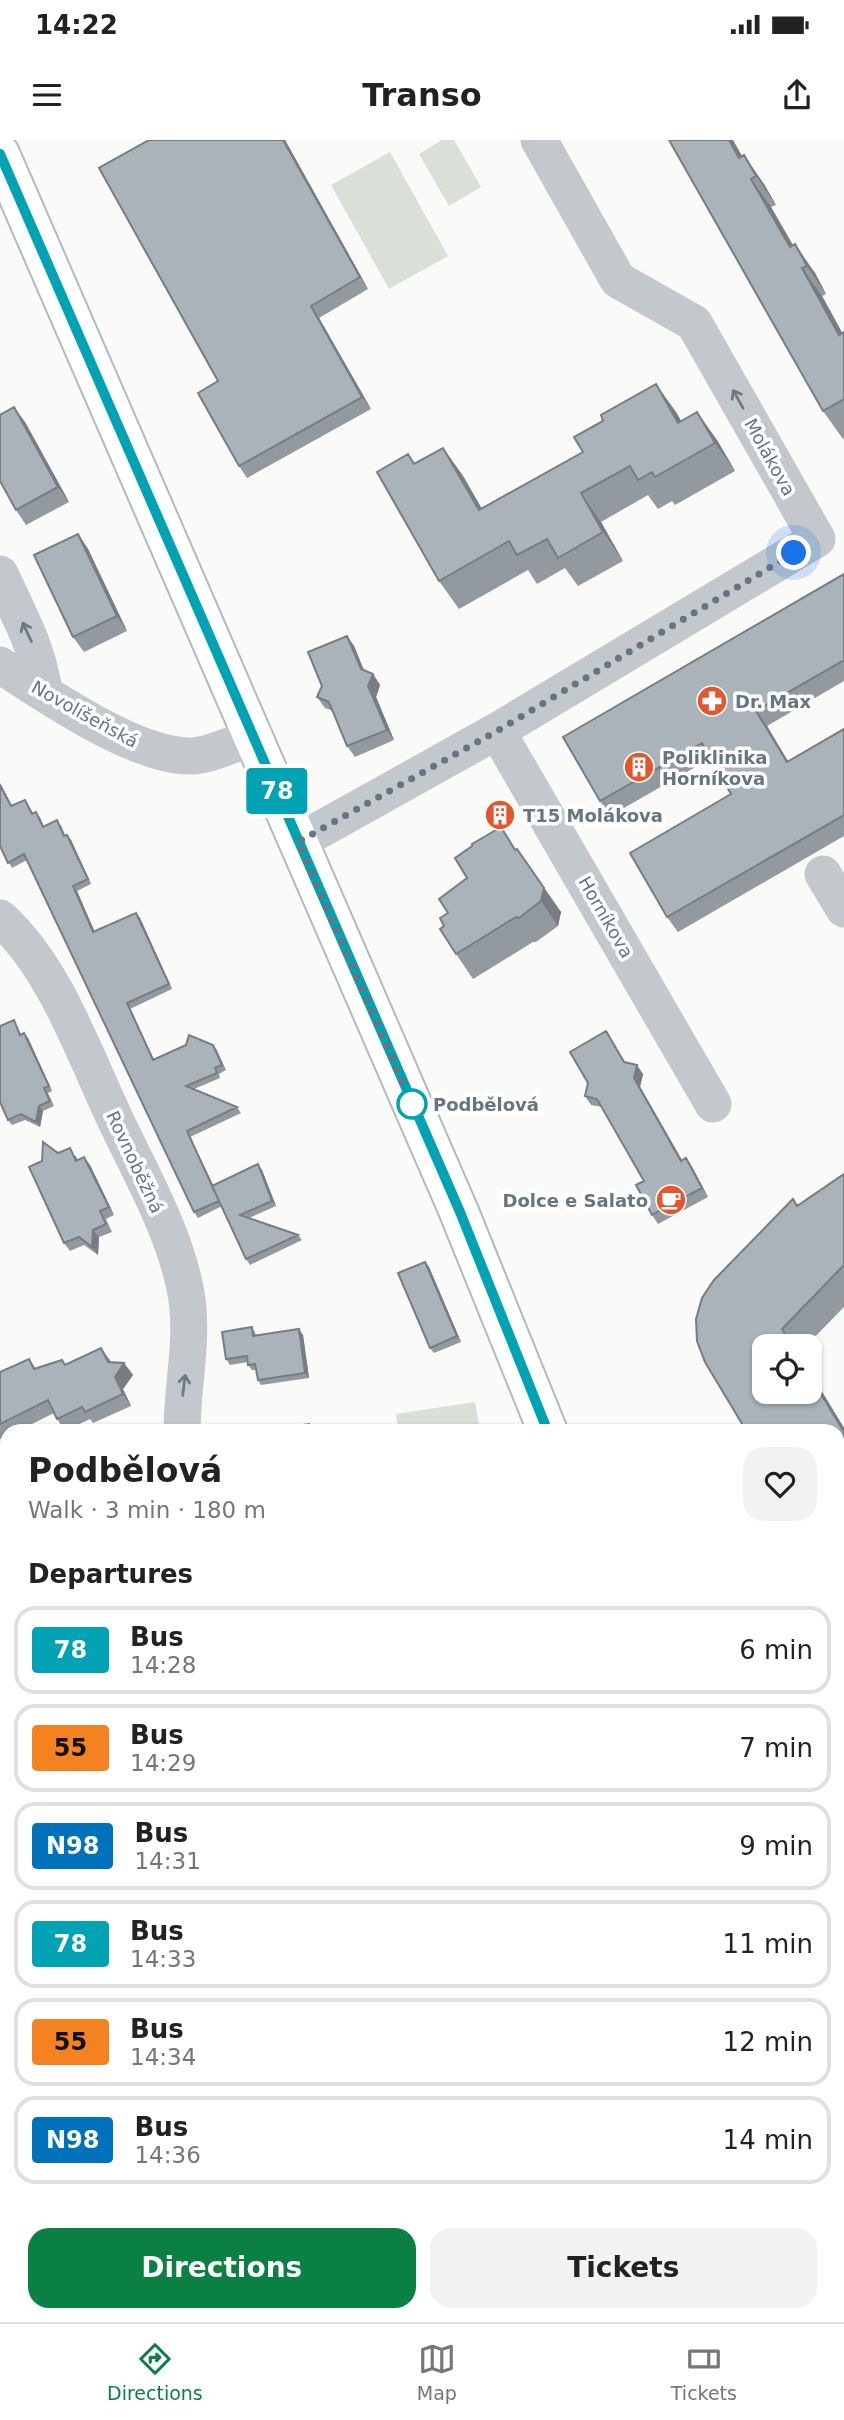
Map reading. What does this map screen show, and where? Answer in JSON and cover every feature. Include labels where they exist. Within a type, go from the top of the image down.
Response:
[{"type":"street","name":"Molákova","points":[[298,842],[497,731],[817,539],[694,323],[618,280],[539,140]]},
{"type":"street","points":[[0,154],[460,1212],[545,1424]]},
{"type":"street","points":[[0,573],[32,643],[42,671],[44,693]]},
{"type":"street","name":"Novolíšeňská","points":[[0,665],[118,735],[152,750],[196,756],[254,736]]},
{"type":"street","name":"Horníkova","points":[[497,731],[713,1104]]},
{"type":"street","points":[[823,874],[844,909]]},
{"type":"street","name":"Rovnoběžná","points":[[0,918],[17,933],[46,973],[168,1231],[185,1288],[190,1339],[182,1401],[182,1424]]},
{"type":"shaded area","points":[[442,140],[454,140],[481,187],[449,206],[419,154]]},
{"type":"shaded area","points":[[390,152],[448,256],[389,289],[331,185]]},
{"type":"shaded area","points":[[475,1402],[479,1424],[397,1424],[396,1414]]},
{"type":"building","points":[[149,140],[283,140],[360,277],[311,306],[362,397],[239,466],[198,393],[218,381],[99,168]]},
{"type":"building","points":[[669,140],[729,140],[739,158],[744,155],[756,176],[751,179],[790,247],[795,244],[807,266],[802,268],[839,335],[844,332],[844,399],[823,411]]},
{"type":"building","points":[[656,384],[678,423],[697,412],[715,443],[655,477],[652,472],[638,480],[630,466],[581,493],[603,532],[558,558],[547,539],[517,555],[509,541],[439,581],[377,472],[408,454],[414,464],[443,448],[479,510],[583,452],[574,437],[603,421],[601,415]]},
{"type":"building","points":[[14,407],[58,487],[16,510],[0,481],[0,415]]},
{"type":"building","points":[[78,534],[117,616],[73,637],[34,555]]},
{"type":"building","name":"Poliklinika Horníkova","points":[[844,574],[844,660],[756,711],[787,762],[844,729],[844,815],[667,917],[630,853],[731,794],[702,743],[600,801],[563,737]]},
{"type":"building","points":[[347,636],[361,669],[373,674],[368,686],[387,730],[347,746],[329,702],[317,697],[322,686],[308,652]]},
{"type":"building","points":[[0,785],[11,806],[25,800],[32,814],[36,812],[43,827],[57,820],[64,836],[67,835],[88,879],[73,886],[93,932],[136,913],[169,984],[127,1003],[153,1060],[186,1045],[189,1035],[213,1045],[222,1065],[215,1068],[217,1073],[186,1086],[237,1107],[187,1131],[219,1201],[194,1212],[24,854],[8,863],[0,846]]},
{"type":"building","points":[[501,827],[544,888],[541,901],[519,918],[516,917],[456,954],[440,929],[444,926],[440,918],[448,913],[439,899],[467,878],[455,858],[472,844]]},
{"type":"building","points":[[14,1020],[20,1035],[24,1033],[49,1086],[44,1088],[50,1101],[39,1106],[36,1122],[21,1114],[8,1120],[0,1102],[0,1026]]},
{"type":"building","points":[[606,1031],[624,1062],[637,1065],[634,1078],[681,1161],[686,1158],[702,1188],[652,1215],[636,1185],[644,1181],[597,1099],[585,1096],[588,1083],[570,1052]]},
{"type":"building","points":[[43,1142],[58,1153],[70,1148],[76,1161],[84,1157],[109,1207],[100,1211],[106,1224],[93,1230],[92,1247],[79,1237],[64,1243],[29,1167],[42,1161]]},
{"type":"building","points":[[258,1164],[272,1201],[240,1215],[298,1235],[246,1259],[212,1186]]},
{"type":"building","points":[[844,1174],[844,1265],[782,1329],[785,1334],[752,1334],[752,1404],[822,1404],[822,1396],[839,1424],[742,1424],[705,1362],[697,1341],[696,1319],[702,1298],[714,1280],[793,1199],[797,1206]]},
{"type":"building","points":[[425,1262],[457,1336],[430,1348],[398,1273]]},
{"type":"building","points":[[252,1327],[253,1336],[299,1329],[305,1373],[258,1380],[255,1364],[248,1365],[247,1356],[226,1359],[222,1332]]},
{"type":"building","points":[[101,1348],[108,1362],[124,1363],[115,1377],[123,1394],[85,1412],[82,1407],[57,1419],[48,1400],[0,1424],[0,1372],[29,1359],[34,1369],[62,1360],[65,1365]]},
{"type":"bus line","name":"78","points":[[0,154],[460,1212],[545,1424]]},
{"type":"place","name":"Dr. Max","points":[[712,701]]},
{"type":"place","name":"Poliklinika Horníkova","points":[[639,767]]},
{"type":"place","name":"T15 Molákova","points":[[500,815]]},
{"type":"place","name":"Podbělová","points":[[412,1104]]},
{"type":"place","name":"Dolce e Salato","points":[[671,1200]]},
{"type":"route","points":[[412,1104],[298,842],[497,731],[794,553]]}]
